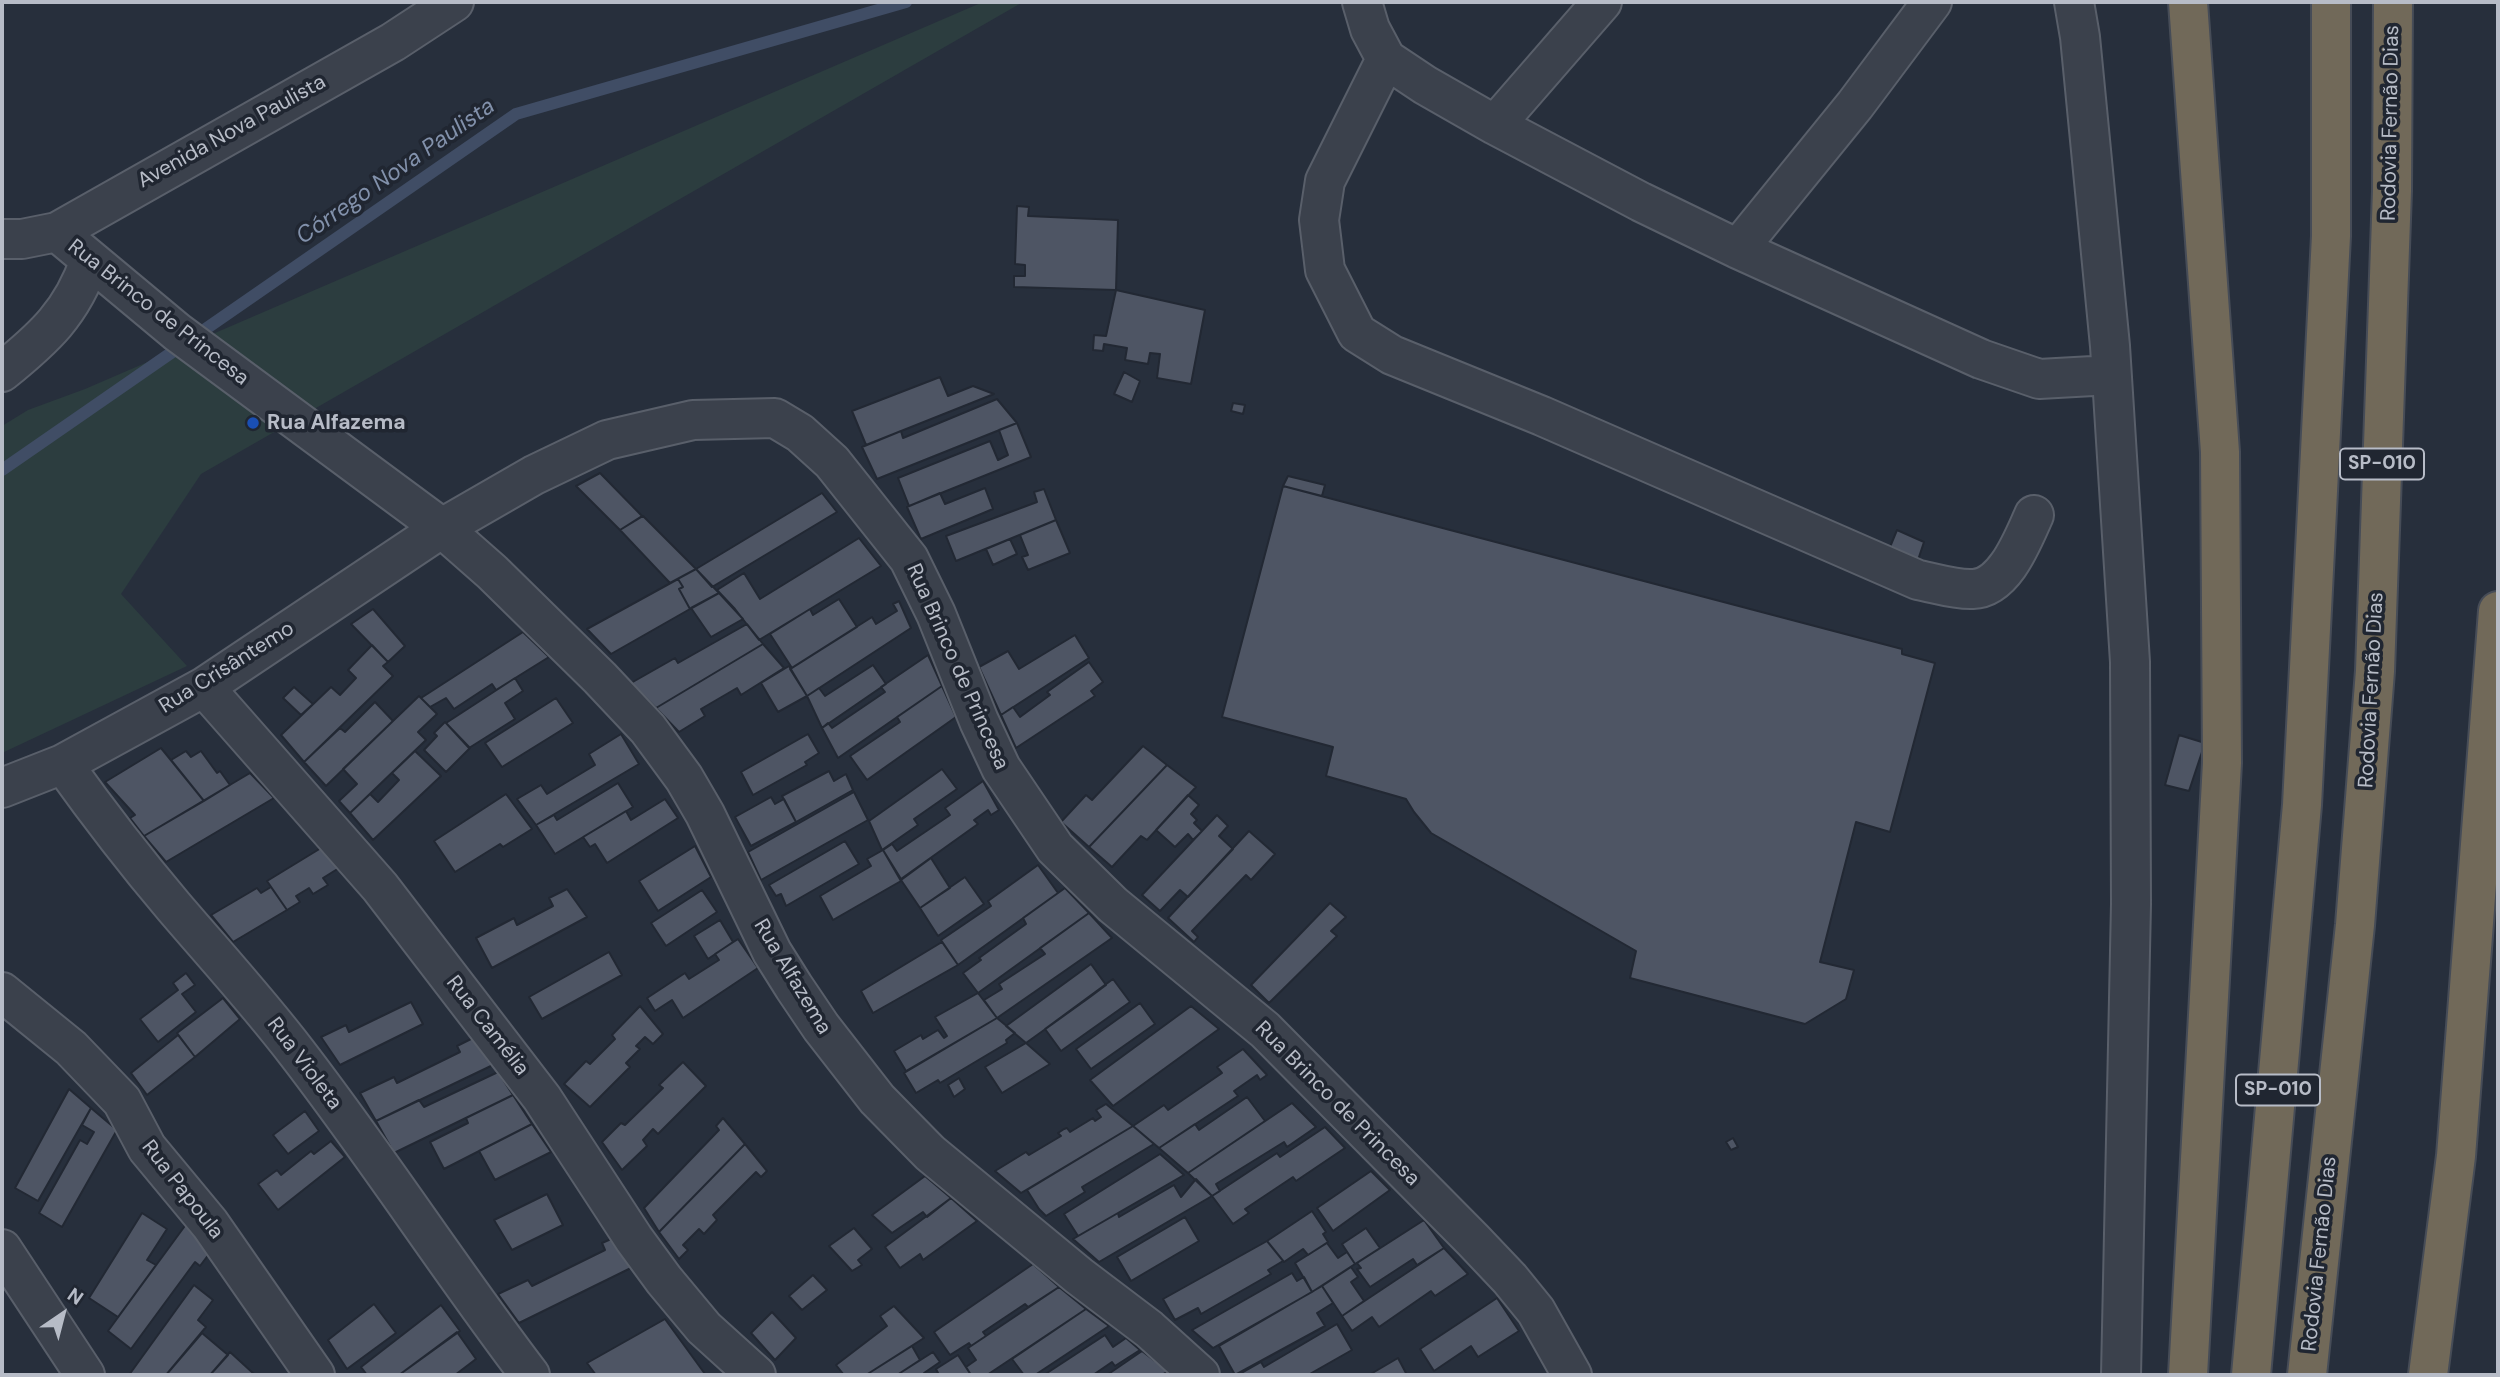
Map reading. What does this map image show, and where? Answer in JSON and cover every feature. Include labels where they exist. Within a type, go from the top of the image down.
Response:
[{"type":"highway","points":[[2188,2],[2220,452],[2222,749],[2188,1375]]},
{"type":"highway","name":"SP-010","points":[[2251,1375],[2302,805],[2331,236],[2331,2]]},
{"type":"highway","name":"Rodovia Fernão Dias","points":[[2307,1375],[2355,925],[2375,671],[2392,191],[2393,2]]},
{"type":"highway","points":[[2428,1375],[2456,1156],[2498,611]]},
{"type":"street","name":"Avenida Nova Paulista","points":[[2,239],[22,239],[57,232],[393,42],[454,2]]},
{"type":"street","points":[[1362,2],[1370,29],[1386,59],[1494,125],[1738,250],[1981,359],[2039,379],[2111,375]]},
{"type":"street","points":[[1494,125],[1602,2]]},
{"type":"street","points":[[1738,250],[1855,105],[1932,2]]},
{"type":"street","points":[[2074,2],[2080,37],[2111,375],[2130,676],[2131,904],[2121,1375]]},
{"type":"street","points":[[1386,59],[1325,181],[1319,220],[1325,270],[1357,332],[1392,355],[1542,416],[1918,580],[1975,589],[1994,580],[2013,559],[2034,515]]},
{"type":"street","name":"Rua Brinco de Princesa","points":[[57,232],[177,331],[442,528],[534,475],[607,440],[693,420],[775,418],[800,433],[839,471],[909,559],[936,614],[1000,768],[1055,848],[1113,905],[1265,1030],[1473,1240],[1536,1311],[1572,1375]]},
{"type":"street","points":[[2,372],[37,342],[67,308],[81,286],[90,260]]},
{"type":"street","name":"Rua Crisântemo","points":[[2,788],[63,764],[204,687],[442,528]]},
{"type":"street","name":"Rua Alfazema","points":[[442,528],[492,572],[648,729],[684,778],[705,814],[772,952],[793,987],[877,1099],[930,1153],[1079,1276],[1149,1329],[1200,1375]]},
{"type":"street","name":"Rua Camélia","points":[[204,687],[380,887],[542,1098],[664,1280],[704,1328],[756,1375]]},
{"type":"street","name":"Rua Violeta","points":[[63,764],[173,906],[298,1054],[378,1163],[469,1295],[530,1375]]},
{"type":"street","name":"Rua Papoula","points":[[2,992],[71,1048],[122,1101],[146,1148],[210,1224],[315,1375]]},
{"type":"street","points":[[2,1248],[85,1375]]},
{"type":"shaded area","points":[[983,2],[1023,2],[201,474],[121,594],[187,666],[2,753],[2,426],[28,410],[85,389]]},
{"type":"building","points":[[1017,206],[1029,207],[1028,216],[1118,220],[1116,290],[1014,287],[1014,276],[1025,276],[1025,265],[1015,264]]},
{"type":"building","points":[[1116,290],[1205,310],[1191,384],[1157,378],[1160,354],[1150,353],[1148,364],[1125,360],[1127,348],[1104,344],[1103,351],[1093,350],[1094,335],[1106,336]]},
{"type":"building","points":[[1124,372],[1140,381],[1132,402],[1114,394]]},
{"type":"building","points":[[940,377],[948,396],[973,386],[994,394],[866,445],[852,411]]},
{"type":"building","points":[[997,399],[1017,423],[877,479],[862,447],[901,431],[903,438]]},
{"type":"building","points":[[1233,403],[1245,405],[1243,414],[1231,411]]},
{"type":"building","points":[[1017,423],[1031,457],[909,506],[898,478],[990,441],[998,460],[1008,455],[999,430]]},
{"type":"building","points":[[600,473],[642,516],[620,530],[576,486]]},
{"type":"building","points":[[1288,476],[1325,485],[1322,496],[1283,486]]},
{"type":"building","points":[[1283,486],[1902,649],[1902,654],[1935,663],[1890,832],[1856,822],[1820,962],[1854,970],[1846,999],[1805,1024],[1630,978],[1636,951],[1431,833],[1406,799],[1326,776],[1333,747],[1222,717]]},
{"type":"building","points":[[985,488],[993,509],[921,539],[907,507],[940,493],[945,504]]},
{"type":"building","points":[[1044,489],[1056,520],[956,561],[946,536],[1037,502],[1034,492]]},
{"type":"building","points":[[822,493],[837,512],[712,587],[696,569]]},
{"type":"building","points":[[643,516],[696,569],[670,583],[620,530]]},
{"type":"building","points":[[1056,520],[1070,553],[1028,570],[1022,557],[1028,555],[1020,535]]},
{"type":"building","points":[[1897,530],[1924,542],[1918,560],[1890,547]]},
{"type":"building","points":[[859,538],[881,566],[759,640],[717,590],[744,573],[760,599]]},
{"type":"building","points":[[1010,539],[1017,554],[993,565],[986,549]]},
{"type":"building","points":[[696,569],[719,593],[690,609],[679,589],[683,587],[678,579]]},
{"type":"building","points":[[678,579],[683,587],[679,589],[690,609],[611,654],[587,629]]},
{"type":"building","points":[[719,593],[743,619],[711,637],[691,608]]},
{"type":"building","points":[[839,599],[857,627],[792,668],[770,634],[810,609],[813,615]]},
{"type":"building","points":[[899,601],[911,628],[807,696],[790,669],[872,617],[876,624],[897,611],[893,604]]},
{"type":"building","points":[[373,609],[405,646],[388,662],[351,624]]},
{"type":"building","points":[[747,624],[763,644],[656,708],[631,683],[675,658],[678,663]]},
{"type":"building","points":[[523,632],[549,657],[496,690],[492,684],[454,709],[446,698],[430,707],[421,698]]},
{"type":"building","points":[[1075,635],[1089,658],[1001,715],[979,667],[1008,651],[1019,669]]},
{"type":"building","points":[[763,644],[784,668],[741,695],[737,688],[701,709],[705,716],[679,732],[656,708]]},
{"type":"building","points":[[372,645],[388,662],[383,666],[393,676],[304,762],[281,735],[331,687],[340,695],[356,678],[348,670]]},
{"type":"building","points":[[928,655],[942,686],[838,758],[822,728],[828,723],[832,728],[885,692],[881,687]]},
{"type":"building","points":[[1089,662],[1103,682],[1091,691],[1095,696],[1016,748],[1001,715],[1013,707],[1020,717],[1050,695],[1047,692]]},
{"type":"building","points":[[873,665],[886,684],[822,728],[807,696],[819,688],[825,696]]},
{"type":"building","points":[[789,666],[807,696],[778,712],[761,683]]},
{"type":"building","points":[[515,678],[523,691],[505,703],[515,719],[469,748],[446,723]]},
{"type":"building","points":[[942,686],[956,717],[867,780],[850,756],[900,722],[897,717]]},
{"type":"building","points":[[294,687],[313,704],[301,715],[283,698]]},
{"type":"building","points":[[419,696],[437,714],[418,732],[426,740],[350,813],[339,801],[357,784],[343,769]]},
{"type":"building","points":[[556,698],[573,723],[502,767],[485,743]]},
{"type":"building","points":[[375,702],[393,721],[326,786],[304,762],[340,728],[345,732]]},
{"type":"building","points":[[445,722],[470,748],[446,772],[424,750],[437,736],[434,733]]},
{"type":"building","points":[[621,734],[639,764],[536,825],[517,799],[541,785],[547,794],[595,765],[589,754]]},
{"type":"building","points":[[808,734],[819,753],[805,762],[807,765],[753,795],[741,772]]},
{"type":"building","points":[[2179,735],[2205,743],[2189,791],[2165,785]]},
{"type":"building","points":[[1143,746],[1167,765],[1089,847],[1061,822],[1086,795],[1092,800]]},
{"type":"building","points":[[161,748],[204,801],[144,836],[130,818],[135,815],[105,782]]},
{"type":"building","points":[[186,751],[191,757],[201,751],[217,773],[220,771],[230,785],[204,801],[171,760]]},
{"type":"building","points":[[415,751],[441,776],[373,840],[350,813],[370,794],[378,802],[399,780],[392,773]]},
{"type":"building","points":[[1167,765],[1196,787],[1147,840],[1141,836],[1112,867],[1089,847]]},
{"type":"building","points":[[942,769],[957,789],[914,819],[918,825],[882,850],[869,821]]},
{"type":"building","points":[[829,771],[834,781],[846,774],[853,790],[796,822],[782,796]]},
{"type":"building","points":[[250,773],[274,798],[166,862],[144,836]]},
{"type":"building","points":[[983,781],[999,810],[991,815],[988,810],[974,820],[978,824],[901,879],[883,850],[892,844],[897,851],[950,815],[945,808]]},
{"type":"building","points":[[618,783],[633,807],[555,854],[536,825],[554,815],[557,820]]},
{"type":"building","points":[[854,792],[868,820],[761,880],[748,852]]},
{"type":"building","points":[[506,794],[532,829],[503,847],[500,844],[455,872],[434,841]]},
{"type":"building","points":[[1188,795],[1199,805],[1191,814],[1197,820],[1194,823],[1202,831],[1193,840],[1188,834],[1175,847],[1156,830]]},
{"type":"building","points":[[771,797],[775,804],[784,799],[796,822],[751,846],[735,817]]},
{"type":"building","points":[[665,799],[678,818],[607,863],[595,844],[590,847],[583,837],[626,811],[631,820]]},
{"type":"building","points":[[1217,815],[1228,826],[1219,836],[1233,849],[1188,897],[1180,890],[1160,911],[1142,895]]},
{"type":"building","points":[[1249,831],[1275,854],[1251,880],[1246,875],[1192,931],[1198,937],[1194,942],[1168,918]]},
{"type":"building","points":[[845,841],[859,864],[786,906],[781,894],[776,896],[769,885]]},
{"type":"building","points":[[695,846],[711,877],[658,911],[639,881]]},
{"type":"building","points":[[321,848],[339,868],[323,878],[328,885],[313,894],[309,888],[296,896],[300,902],[287,910],[267,881]]},
{"type":"building","points":[[883,850],[901,881],[833,920],[820,896],[871,866],[867,859]]},
{"type":"building","points":[[931,858],[950,888],[920,908],[901,880]]},
{"type":"building","points":[[1038,865],[1058,893],[958,965],[941,940],[991,906],[988,901]]},
{"type":"building","points":[[965,877],[984,904],[938,936],[920,908]]},
{"type":"building","points":[[271,887],[287,910],[233,942],[211,915],[257,888],[261,893]]},
{"type":"building","points":[[1065,888],[1089,913],[978,993],[963,973],[1026,924],[1023,918]]},
{"type":"building","points":[[567,889],[587,917],[492,968],[476,938],[514,918],[517,925],[553,906],[549,898]]},
{"type":"building","points":[[702,890],[717,912],[666,946],[651,923]]},
{"type":"building","points":[[1330,903],[1346,917],[1331,931],[1337,936],[1269,1003],[1251,985]]},
{"type":"building","points":[[1089,913],[1112,938],[997,1018],[984,1000],[1002,989],[999,984],[1045,954],[1040,948]]},
{"type":"building","points":[[720,920],[733,942],[708,959],[694,936]]},
{"type":"building","points":[[738,939],[758,968],[683,1018],[672,1000],[655,1011],[647,998],[685,973],[689,979],[719,960],[715,954]]},
{"type":"building","points":[[942,942],[958,965],[873,1013],[861,991]]},
{"type":"building","points":[[609,952],[622,975],[542,1019],[529,997]]},
{"type":"building","points":[[1091,964],[1106,985],[1090,997],[1026,1043],[1006,1026]]},
{"type":"building","points":[[186,973],[195,985],[182,994],[196,1012],[158,1042],[140,1019],[178,990],[173,983]]},
{"type":"building","points":[[1113,979],[1130,1002],[1061,1051],[1045,1029]]},
{"type":"building","points":[[978,993],[997,1018],[906,1071],[894,1051],[921,1035],[923,1039],[938,1030],[944,1038],[947,1036],[935,1017]]},
{"type":"building","points":[[223,998],[240,1019],[195,1057],[177,1033]]},
{"type":"building","points":[[411,1002],[423,1024],[340,1065],[321,1037],[346,1025],[349,1032]]},
{"type":"building","points":[[1140,1003],[1155,1024],[1091,1069],[1076,1049]]},
{"type":"building","points":[[640,1006],[663,1034],[653,1044],[645,1037],[636,1046],[640,1049],[626,1063],[630,1067],[590,1107],[564,1084],[586,1061],[590,1064],[615,1039],[612,1035]]},
{"type":"building","points":[[1191,1006],[1219,1029],[1113,1106],[1090,1080]]},
{"type":"building","points":[[997,1018],[1015,1033],[1006,1040],[1007,1043],[940,1083],[938,1080],[916,1093],[904,1073]]},
{"type":"building","points":[[178,1035],[195,1057],[147,1095],[131,1073]]},
{"type":"building","points":[[475,1037],[493,1065],[376,1121],[360,1093],[394,1077],[397,1083],[460,1052],[457,1046]]},
{"type":"building","points":[[1026,1043],[1050,1064],[1002,1093],[985,1067]]},
{"type":"building","points":[[1243,1049],[1267,1075],[1260,1080],[1257,1075],[1234,1091],[1238,1096],[1159,1148],[1133,1126],[1164,1105],[1168,1110],[1222,1073],[1217,1067]]},
{"type":"building","points":[[683,1062],[706,1086],[658,1134],[653,1129],[643,1140],[647,1146],[622,1170],[602,1142],[621,1123],[625,1125],[663,1088],[659,1085]]},
{"type":"building","points":[[498,1072],[513,1095],[394,1153],[376,1121],[419,1100],[424,1107]]},
{"type":"building","points":[[959,1078],[965,1089],[954,1097],[948,1085]]},
{"type":"building","points":[[69,1089],[91,1108],[38,1201],[15,1188]]},
{"type":"building","points":[[513,1095],[532,1124],[444,1169],[430,1142],[468,1123],[466,1118]]},
{"type":"building","points":[[1247,1097],[1265,1121],[1188,1173],[1159,1148],[1195,1124],[1199,1130]]},
{"type":"building","points":[[1292,1103],[1316,1127],[1287,1147],[1284,1142],[1216,1184],[1220,1191],[1212,1196],[1188,1173]]},
{"type":"building","points":[[1106,1104],[1133,1126],[1021,1193],[995,1171],[1026,1152],[1029,1155],[1061,1136],[1058,1133],[1064,1129],[1067,1128],[1070,1132],[1093,1118],[1095,1121],[1101,1117],[1096,1110]]},
{"type":"building","points":[[91,1108],[117,1130],[62,1227],[39,1213],[80,1140],[87,1144],[94,1132],[82,1125]]},
{"type":"building","points":[[305,1111],[319,1131],[288,1154],[273,1135]]},
{"type":"building","points":[[723,1118],[745,1144],[659,1232],[644,1208],[719,1130],[716,1126]]},
{"type":"building","points":[[532,1124],[551,1152],[495,1180],[479,1151]]},
{"type":"building","points":[[1133,1126],[1154,1144],[1082,1187],[1085,1192],[1046,1216],[1039,1209],[1027,1190]]},
{"type":"building","points":[[1325,1127],[1345,1148],[1296,1181],[1293,1177],[1245,1209],[1249,1213],[1233,1224],[1212,1196],[1277,1153],[1280,1157]]},
{"type":"building","points":[[1733,1138],[1738,1147],[1731,1150],[1726,1142]]},
{"type":"building","points":[[331,1141],[345,1157],[278,1210],[258,1184],[277,1170],[281,1175],[311,1151],[314,1154]]},
{"type":"building","points":[[745,1144],[767,1171],[761,1177],[756,1172],[713,1215],[717,1220],[704,1234],[699,1229],[683,1245],[688,1250],[679,1259],[659,1232]]},
{"type":"building","points":[[1160,1154],[1184,1175],[1078,1236],[1064,1214]]},
{"type":"building","points":[[1371,1171],[1390,1190],[1333,1231],[1317,1208]]},
{"type":"building","points":[[925,1176],[951,1198],[927,1217],[923,1212],[892,1233],[872,1215]]},
{"type":"building","points":[[1196,1179],[1212,1196],[1099,1262],[1073,1239],[1118,1213],[1119,1217],[1174,1185],[1181,1197]]},
{"type":"building","points":[[547,1194],[563,1225],[512,1250],[494,1220]]},
{"type":"building","points":[[951,1198],[977,1221],[923,1260],[920,1254],[900,1268],[885,1247]]},
{"type":"building","points":[[1312,1211],[1326,1232],[1323,1234],[1328,1242],[1308,1255],[1303,1249],[1284,1262],[1267,1241]]},
{"type":"building","points":[[142,1213],[167,1229],[147,1260],[156,1265],[118,1317],[89,1298]]},
{"type":"building","points":[[1185,1217],[1199,1241],[1131,1281],[1117,1257]]},
{"type":"building","points":[[1424,1220],[1444,1248],[1417,1265],[1413,1259],[1370,1287],[1357,1269],[1361,1268],[1357,1263]]},
{"type":"building","points":[[187,1223],[209,1254],[200,1266],[195,1262],[131,1349],[108,1331]]},
{"type":"building","points":[[854,1228],[872,1249],[858,1260],[862,1265],[852,1271],[829,1246]]},
{"type":"building","points":[[1366,1228],[1380,1248],[1355,1264],[1342,1244]]},
{"type":"building","points":[[611,1239],[633,1267],[519,1323],[498,1294],[528,1280],[532,1286],[605,1250],[602,1243]]},
{"type":"building","points":[[1267,1241],[1283,1261],[1268,1270],[1271,1274],[1201,1314],[1198,1308],[1175,1320],[1163,1299]]},
{"type":"building","points":[[1327,1243],[1338,1258],[1347,1252],[1355,1264],[1312,1292],[1295,1263]]},
{"type":"building","points":[[1444,1248],[1468,1274],[1435,1296],[1431,1291],[1379,1327],[1372,1317],[1352,1331],[1342,1316]]},
{"type":"building","points":[[1033,1264],[1059,1287],[1028,1307],[1025,1304],[983,1332],[986,1336],[950,1355],[934,1332]]},
{"type":"building","points":[[1351,1267],[1358,1277],[1351,1282],[1364,1301],[1342,1316],[1322,1286]]},
{"type":"building","points":[[1292,1273],[1297,1281],[1304,1277],[1312,1292],[1213,1348],[1192,1330]]},
{"type":"building","points":[[813,1275],[827,1290],[802,1310],[789,1296]]},
{"type":"building","points":[[194,1285],[213,1300],[198,1320],[206,1327],[166,1375],[129,1375]]},
{"type":"building","points":[[1322,1286],[1333,1303],[1317,1313],[1325,1326],[1235,1375],[1219,1346]]},
{"type":"building","points":[[1059,1287],[1086,1309],[987,1375],[971,1375],[966,1367],[976,1360],[968,1348]]},
{"type":"building","points":[[1497,1298],[1519,1331],[1478,1357],[1471,1346],[1434,1371],[1420,1349]]},
{"type":"building","points":[[374,1304],[396,1333],[347,1369],[328,1340]]},
{"type":"building","points":[[441,1305],[460,1331],[399,1375],[367,1375],[361,1367]]},
{"type":"building","points":[[894,1306],[924,1338],[866,1375],[844,1375],[836,1365],[887,1326],[880,1316]]},
{"type":"building","points":[[1086,1309],[1109,1326],[1035,1375],[1024,1375],[1012,1359]]},
{"type":"building","points":[[772,1312],[796,1338],[775,1360],[751,1333]]},
{"type":"building","points":[[665,1319],[705,1374],[596,1375],[587,1363]]},
{"type":"building","points":[[1337,1324],[1352,1350],[1308,1375],[1238,1375],[1261,1362],[1264,1367]]},
{"type":"building","points":[[457,1332],[476,1359],[455,1375],[399,1375]]},
{"type":"building","points":[[202,1333],[228,1355],[210,1375],[166,1375]]},
{"type":"building","points":[[1105,1335],[1113,1347],[1126,1338],[1140,1350],[1115,1366],[1112,1362],[1093,1375],[1044,1375]]},
{"type":"building","points":[[912,1346],[920,1360],[897,1375],[866,1375]]},
{"type":"building","points":[[1142,1351],[1168,1371],[1162,1375],[1107,1375]]},
{"type":"building","points":[[230,1352],[254,1374],[210,1375]]},
{"type":"building","points":[[933,1352],[940,1362],[924,1373],[926,1375],[897,1375]]},
{"type":"building","points":[[958,1355],[971,1375],[936,1375],[936,1369]]},
{"type":"building","points":[[1398,1358],[1407,1375],[1369,1375]]},
{"type":"waterway","name":"Córrego Nova Paulista","points":[[2,470],[516,114],[906,2]]},
{"type":"place","name":"Rua Alfazema","points":[[253,423]]}]
